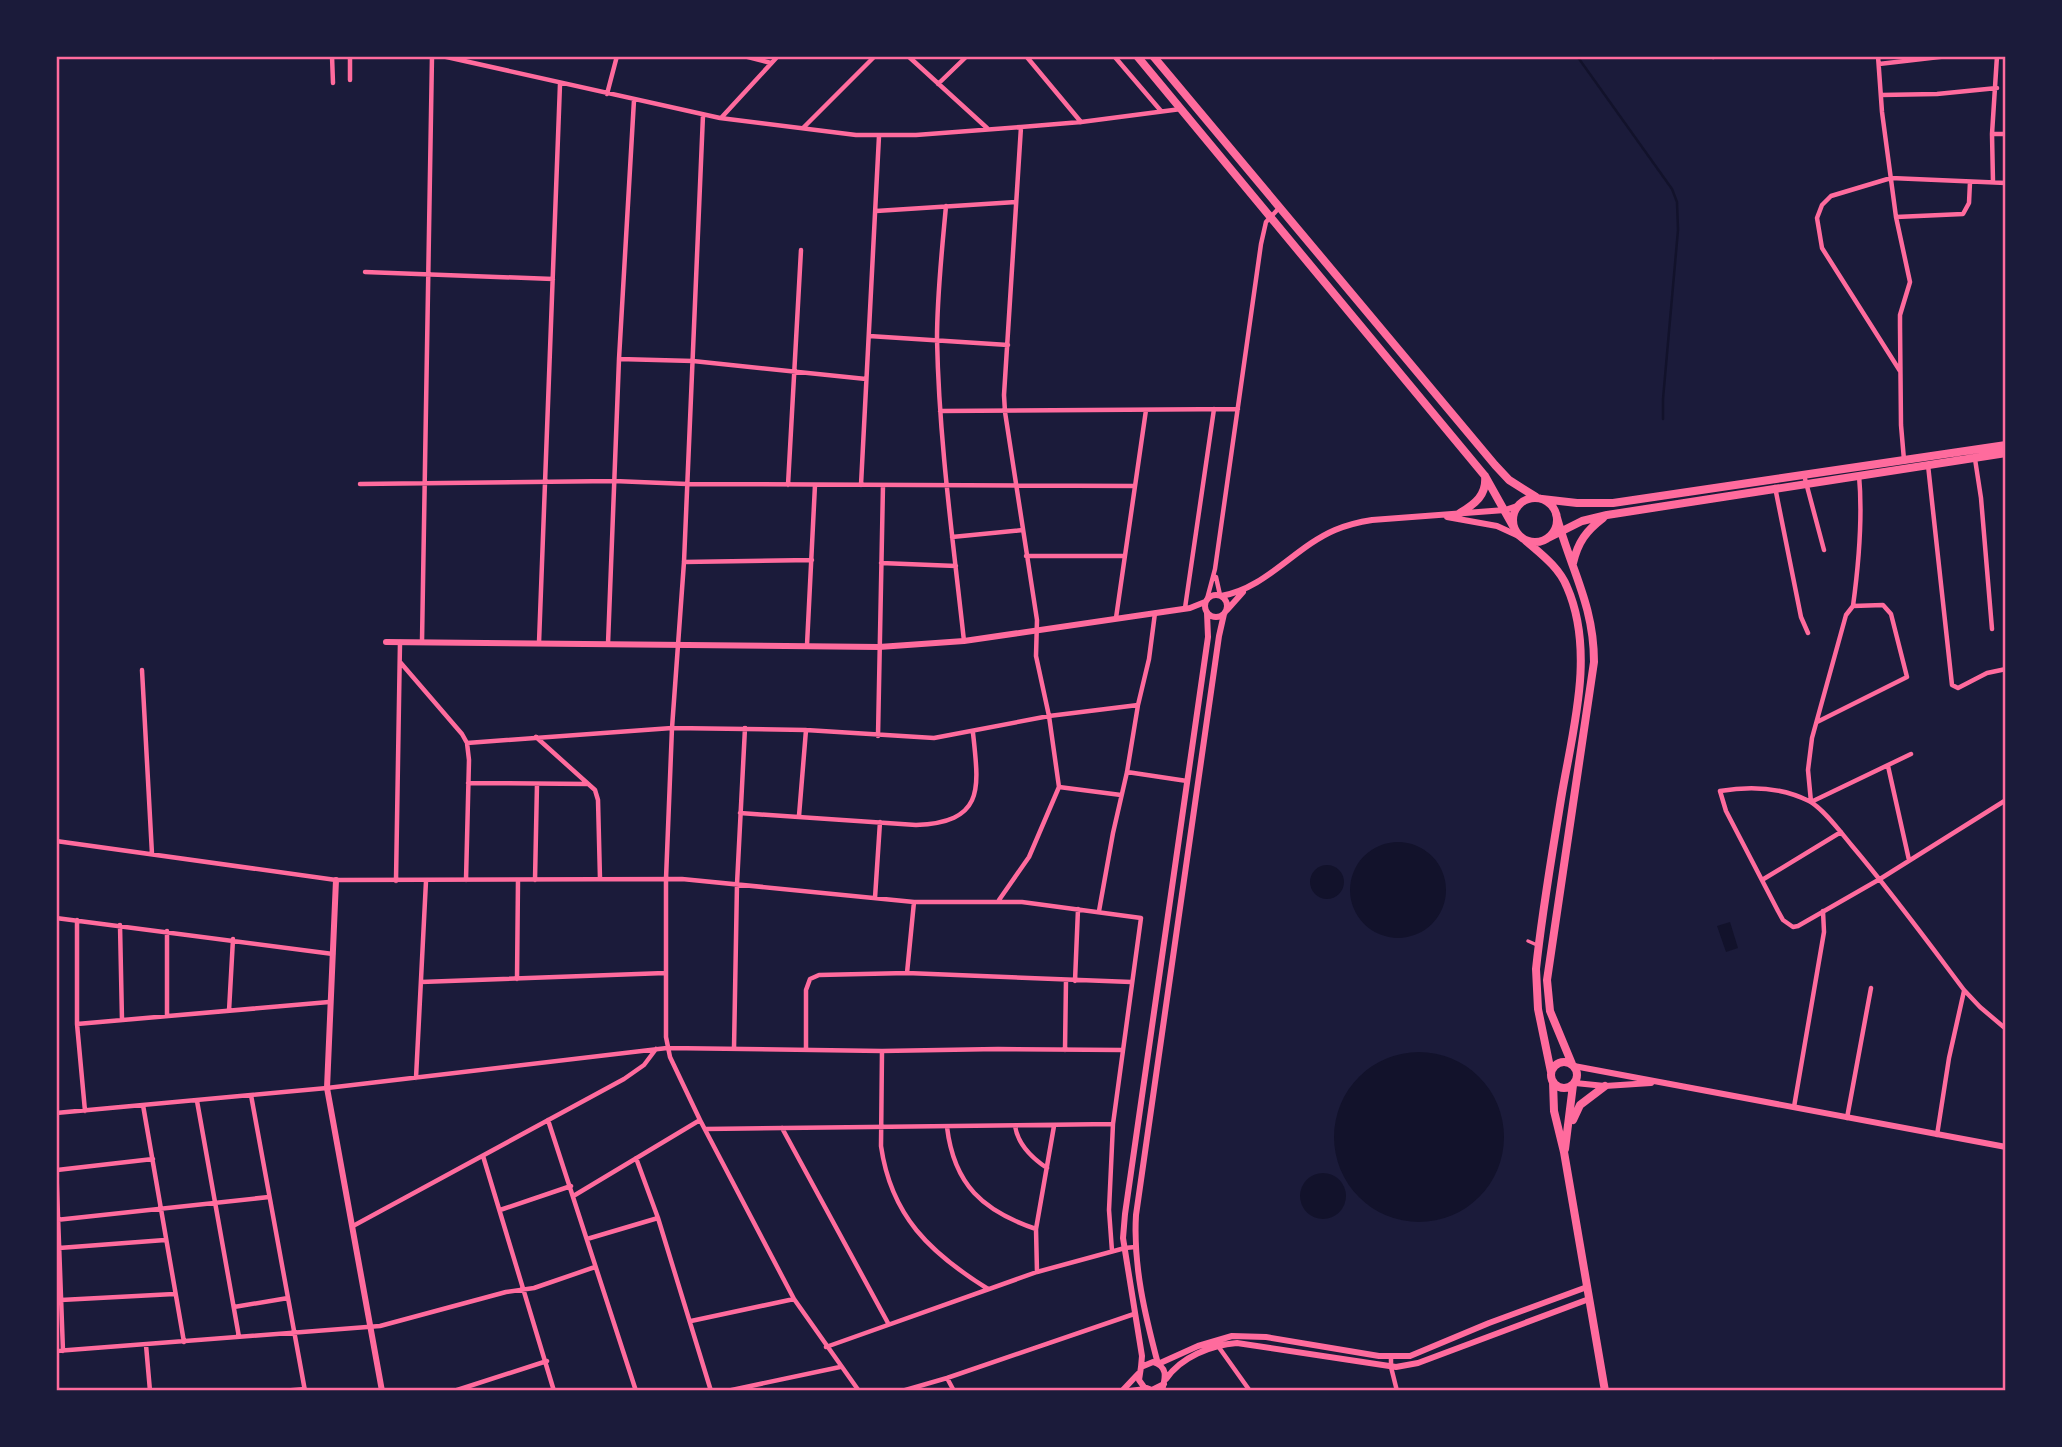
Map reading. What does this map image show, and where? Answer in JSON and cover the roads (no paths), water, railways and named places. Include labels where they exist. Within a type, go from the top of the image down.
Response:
[{"type":"main road","points":[[1136,56],[1485,476],[1513,526],[1559,572],[1568,587],[1581,648],[1577,699],[1539,946],[1536,988],[1553,1082],[1554,1111],[1564,1152],[1605,1391]]},
{"type":"main road","points":[[1153,56],[1494,465],[1509,480],[1553,508],[1556,514],[1587,603],[1594,637],[1594,662],[1547,980],[1550,1011],[1577,1074],[1564,1152]]},
{"type":"main road","points":[[1193,123],[1203,115]]},
{"type":"main road","points":[[1805,479],[1904,460],[2006,445]]},
{"type":"main road","points":[[1513,526],[1517,506],[1529,498],[1613,503],[1805,479],[1859,475],[2006,453]]},
{"type":"main road","points":[[1460,513],[1482,496],[1486,484],[1485,476]]},
{"type":"main road","points":[[1523,538],[1539,541],[1582,521],[1774,483]]},
{"type":"main road","points":[[1546,539],[1555,528],[1556,514]]},
{"type":"main road","points":[[1573,563],[1582,537],[1607,515]]},
{"type":"main road","points":[[1551,1072],[1560,1063],[1573,1065]]},
{"type":"main road","points":[[1553,1082],[1560,1087],[1574,1084]]},
{"type":"main road","points":[[1568,1129],[1580,1105],[1605,1086]]},
{"type":"street","points":[[332,56],[333,83]]},
{"type":"street","points":[[350,56],[350,80]]},
{"type":"street","points":[[422,642],[432,56]]},
{"type":"street","points":[[442,56],[703,115],[879,136],[1081,122],[1181,109]]},
{"type":"street","points":[[607,94],[617,56]]},
{"type":"street","points":[[744,56],[771,63]]},
{"type":"street","points":[[720,118],[778,56]]},
{"type":"street","points":[[803,129],[876,56]]},
{"type":"street","points":[[908,56],[987,129]]},
{"type":"street","points":[[938,84],[967,56]]},
{"type":"street","points":[[1026,56],[1081,122]]},
{"type":"street","points":[[1114,56],[1161,111]]},
{"type":"street","points":[[1878,56],[1896,218],[1910,282],[1900,315],[1904,460]]},
{"type":"street","points":[[1879,64],[1948,56]]},
{"type":"street","points":[[1993,183],[1992,134],[1997,56]]},
{"type":"street","points":[[539,643],[560,83]]},
{"type":"street","points":[[1881,95],[1937,94],[1997,88]]},
{"type":"street","points":[[608,643],[619,359],[634,100]]},
{"type":"street","points":[[703,115],[684,562],[672,728],[666,880],[667,1048],[700,1120],[794,1299],[859,1391]]},
{"type":"street","points":[[998,901],[1029,858],[1059,787],[1037,656],[1037,629],[1005,412],[1021,127]]},
{"type":"street","points":[[1992,134],[2006,134]]},
{"type":"street","points":[[861,485],[879,136]]},
{"type":"street","points":[[1900,373],[1822,248],[1817,218],[1822,205],[1831,195],[1891,178],[2006,183]]},
{"type":"street","points":[[1896,218],[1963,214],[1969,203],[1970,182]]},
{"type":"street","points":[[876,211],[1016,202]]},
{"type":"street","points":[[946,206],[937,339],[946,485],[964,641]]},
{"type":"street","points":[[1145,1390],[1139,1380],[1142,1356],[1125,1248],[1125,1214],[1208,637],[1206,601],[1216,569],[1256,272],[1264,230],[1270,217],[1279,208]]},
{"type":"street","points":[[788,485],[801,250]]},
{"type":"street","points":[[365,272],[553,279]]},
{"type":"street","points":[[869,336],[1008,345]]},
{"type":"street","points":[[619,359],[693,361],[866,379]]},
{"type":"street","points":[[1187,609],[1214,409]]},
{"type":"street","points":[[940,411],[1238,409]]},
{"type":"street","points":[[1116,618],[1146,410]]},
{"type":"street","points":[[1975,458],[1992,629]]},
{"type":"street","points":[[1928,464],[1952,685],[1958,688],[1987,673],[2006,668]]},
{"type":"street","points":[[1811,802],[1808,782],[1809,755],[1816,722],[1846,615],[1853,606],[1860,554],[1859,475]]},
{"type":"street","points":[[1805,479],[1824,550]]},
{"type":"street","points":[[360,484],[614,481],[788,485],[1135,486]]},
{"type":"street","points":[[1774,483],[1799,605],[1808,634]]},
{"type":"street","points":[[807,645],[815,485]]},
{"type":"street","points":[[878,736],[883,485]]},
{"type":"street","points":[[1187,609],[1213,595],[1241,591],[1334,530],[1372,520],[1517,506]]},
{"type":"street","points":[[1435,516],[1497,526],[1523,538]]},
{"type":"street","points":[[952,537],[1023,530]]},
{"type":"street","points":[[1026,556],[1124,556]]},
{"type":"street","points":[[684,562],[812,560]]},
{"type":"street","points":[[881,563],[956,566]]},
{"type":"street","points":[[1164,1385],[1164,1370],[1158,1364],[1144,1311],[1135,1247],[1136,1215],[1219,636],[1225,613],[1226,601],[1221,595],[1216,569]]},
{"type":"street","points":[[386,642],[879,647],[964,641],[1187,609],[1206,612],[1217,618],[1250,586]]},
{"type":"street","points":[[1816,722],[1907,677],[1889,611],[1878,604],[1853,606]]},
{"type":"street","points":[[1099,912],[1149,659],[1155,612]]},
{"type":"street","points":[[396,881],[400,642]]},
{"type":"street","points":[[400,662],[467,743],[467,880]]},
{"type":"street","points":[[142,670],[152,854]]},
{"type":"street","points":[[467,743],[672,728],[806,730],[933,738],[972,733],[1049,716],[1138,705]]},
{"type":"street","points":[[734,1049],[737,884],[745,728]]},
{"type":"street","points":[[799,816],[806,730]]},
{"type":"street","points":[[740,813],[937,824],[961,816],[973,798],[977,784],[972,733]]},
{"type":"street","points":[[535,737],[595,790],[598,800],[600,879]]},
{"type":"street","points":[[1811,802],[1911,754]]},
{"type":"street","points":[[1888,765],[1909,860]]},
{"type":"street","points":[[1127,772],[1187,782]]},
{"type":"street","points":[[468,783],[589,784]]},
{"type":"street","points":[[535,880],[537,784]]},
{"type":"street","points":[[1059,787],[1121,795]]},
{"type":"street","points":[[2006,800],[1880,879],[1798,926],[1788,925],[1783,920],[1726,811],[1720,791],[1741,788],[1777,790],[1811,802],[1841,832],[1880,879],[1964,990],[2006,1029]]},
{"type":"street","points":[[875,898],[880,822]]},
{"type":"street","points":[[1762,880],[1841,832]]},
{"type":"street","points":[[56,841],[336,880],[666,880],[737,884],[914,902],[998,901],[1141,918],[1113,1124],[1110,1210],[1112,1251]]},
{"type":"street","points":[[336,880],[327,1088],[382,1391]]},
{"type":"street","points":[[517,979],[518,880]]},
{"type":"street","points":[[416,1078],[426,881]]},
{"type":"street","points":[[907,974],[914,902]]},
{"type":"street","points":[[1075,981],[1078,909]]},
{"type":"street","points":[[1793,1108],[1824,932],[1823,911]]},
{"type":"street","points":[[56,918],[332,954]]},
{"type":"street","points":[[77,920],[76,1024],[85,1111]]},
{"type":"street","points":[[120,925],[122,1020]]},
{"type":"street","points":[[167,931],[167,1016]]},
{"type":"street","points":[[229,1012],[233,939]]},
{"type":"street","points":[[1528,941],[1539,946]]},
{"type":"street","points":[[421,982],[665,973]]},
{"type":"street","points":[[806,1049],[806,990],[814,976],[907,974],[1131,982]]},
{"type":"street","points":[[1065,1049],[1066,980]]},
{"type":"street","points":[[1847,1118],[1871,988]]},
{"type":"street","points":[[1937,1135],[1947,1069],[1964,990]]},
{"type":"street","points":[[76,1024],[329,1002]]},
{"type":"street","points":[[56,1113],[327,1088],[667,1048],[1122,1050]]},
{"type":"street","points":[[353,1226],[624,1079],[644,1065],[656,1049]]},
{"type":"street","points":[[882,1051],[881,1146],[885,1170],[895,1199],[923,1240],[944,1259],[988,1290]]},
{"type":"street","points":[[1573,1065],[2006,1147]]},
{"type":"street","points":[[1574,1084],[1605,1086],[1657,1083]]},
{"type":"street","points":[[251,1095],[305,1390],[282,1391]]},
{"type":"street","points":[[197,1101],[239,1338]]},
{"type":"street","points":[[144,1105],[184,1342]]},
{"type":"street","points":[[548,1119],[575,1195],[595,1267],[636,1391]]},
{"type":"street","points":[[575,1195],[700,1120]]},
{"type":"street","points":[[705,1129],[1113,1124]]},
{"type":"street","points":[[947,1126],[951,1151],[972,1192],[998,1214],[1036,1229]]},
{"type":"street","points":[[1015,1126],[1024,1147],[1047,1168]]},
{"type":"street","points":[[1037,1272],[1036,1229],[1055,1126]]},
{"type":"street","points":[[782,1128],[888,1323]]},
{"type":"street","points":[[484,1156],[554,1391]]},
{"type":"street","points":[[636,1158],[658,1218],[711,1391]]},
{"type":"street","points":[[57,1170],[153,1159]]},
{"type":"street","points":[[56,1162],[56,1220],[63,1350]]},
{"type":"street","points":[[500,1210],[571,1186]]},
{"type":"street","points":[[56,1220],[269,1197]]},
{"type":"street","points":[[587,1239],[658,1218]]},
{"type":"street","points":[[59,1248],[165,1240]]},
{"type":"street","points":[[826,1347],[1037,1272],[1135,1247]]},
{"type":"street","points":[[56,1351],[370,1328],[534,1288],[595,1267]]},
{"type":"street","points":[[1122,1391],[1149,1363],[1158,1364],[1198,1346],[1232,1336],[1266,1337],[1391,1357],[1410,1356],[1587,1287]]},
{"type":"street","points":[[61,1300],[174,1294]]},
{"type":"street","points":[[234,1307],[288,1297]]},
{"type":"street","points":[[1130,1391],[1156,1389],[1164,1385],[1177,1366],[1185,1360],[1218,1346],[1250,1344],[1391,1367],[1419,1363],[1589,1298]]},
{"type":"street","points":[[691,1321],[794,1299]]},
{"type":"street","points":[[902,1391],[1134,1314]]},
{"type":"street","points":[[146,1345],[150,1391]]},
{"type":"street","points":[[1218,1346],[1250,1391]]},
{"type":"street","points":[[1391,1357],[1397,1391]]},
{"type":"street","points":[[454,1391],[465,1390],[547,1361]]},
{"type":"street","points":[[727,1391],[841,1367]]},
{"type":"street","points":[[947,1378],[954,1391]]},
{"type":"waterway","points":[[1577,56],[1672,189],[1677,202],[1678,230],[1663,419]]}]
